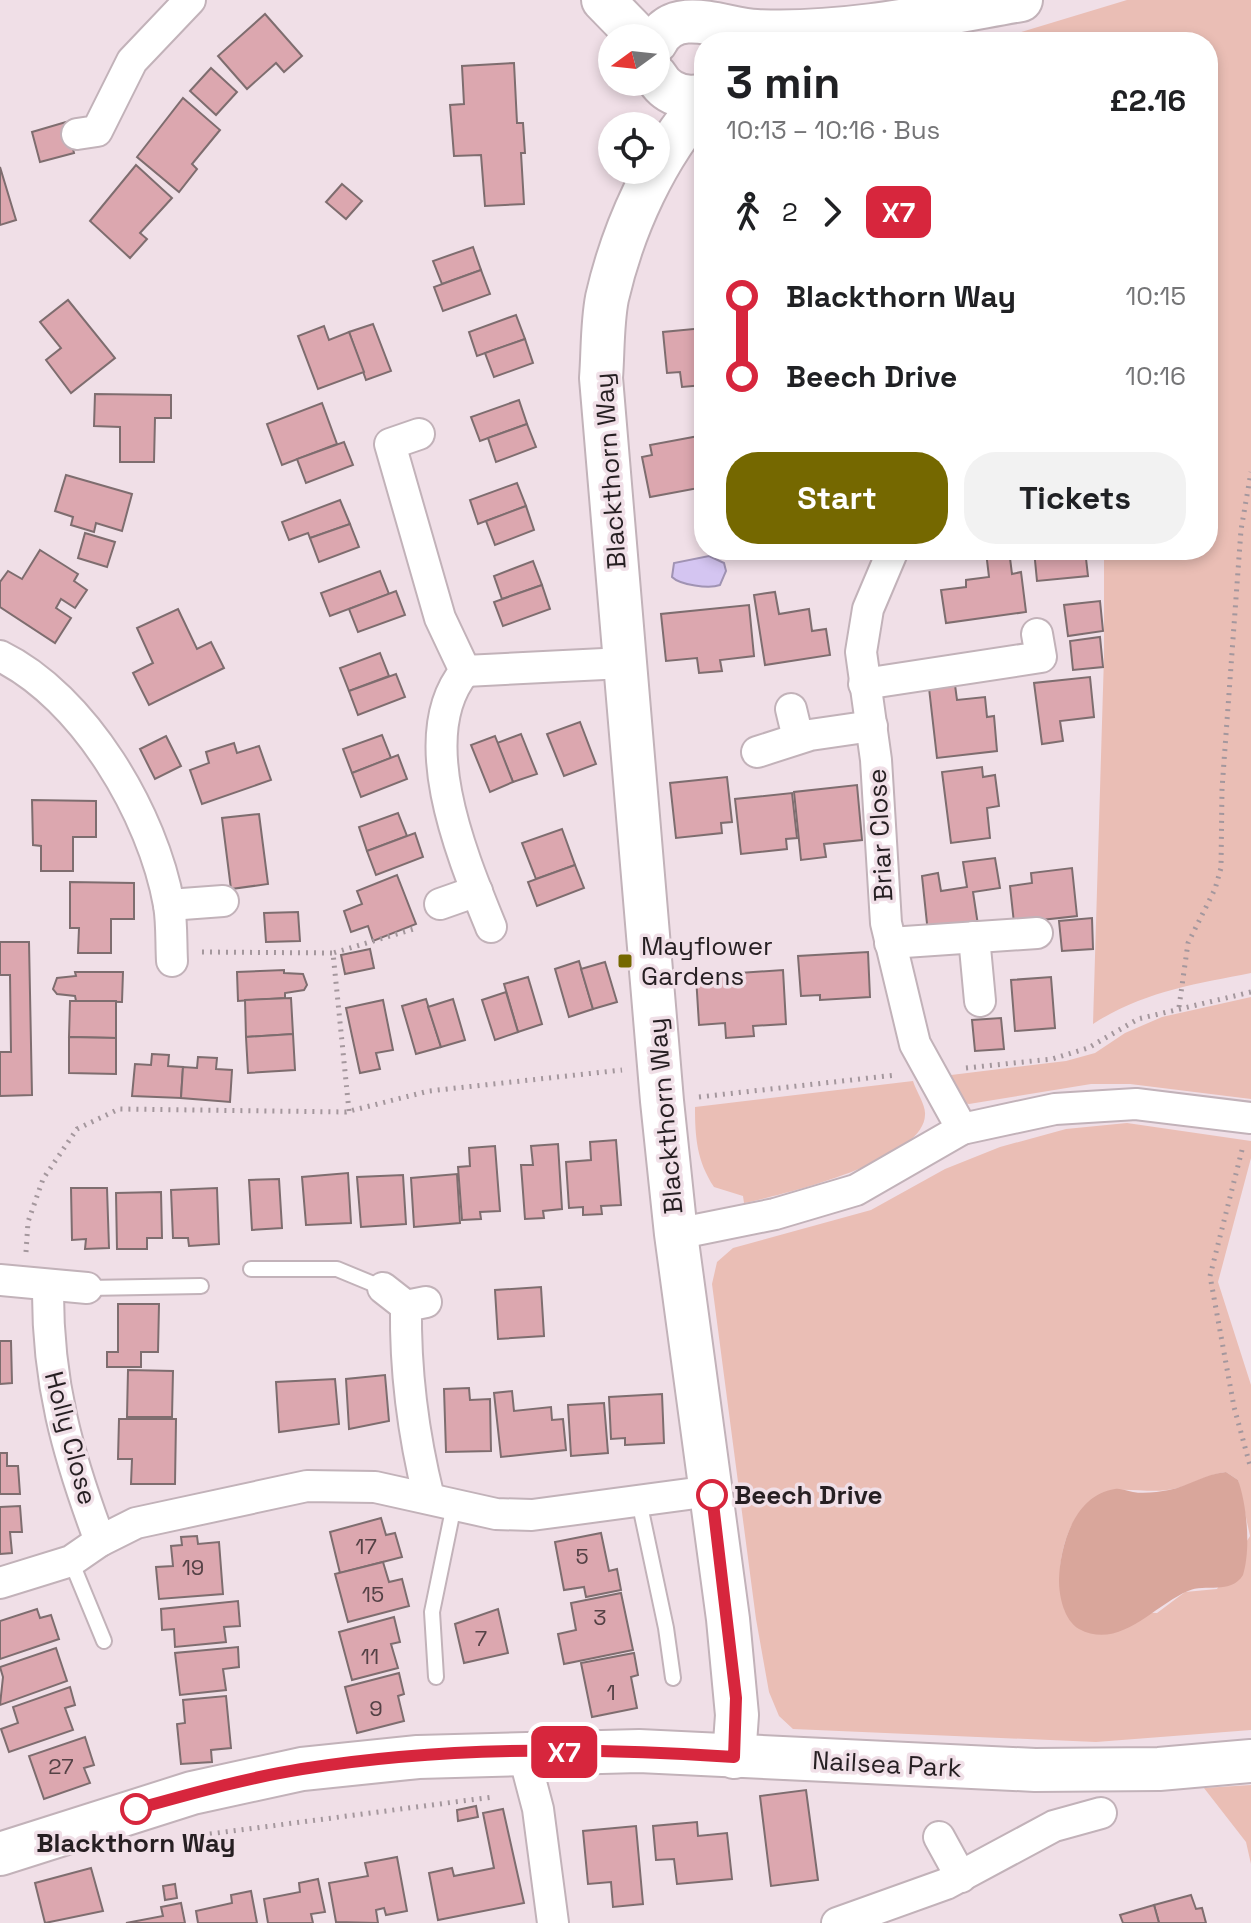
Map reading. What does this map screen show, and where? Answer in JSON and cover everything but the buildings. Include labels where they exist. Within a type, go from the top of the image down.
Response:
[{"type":"street","points":[[77,134],[97,131],[132,61],[190,0]]},
{"type":"street","points":[[603,0],[626,24]]},
{"type":"street","points":[[670,27],[697,22],[758,31],[854,26],[1021,0]]},
{"type":"street","points":[[835,32],[854,26]]},
{"type":"street","points":[[670,92],[678,96],[694,97]]},
{"type":"street","name":"Blackthorn Way","points":[[670,145],[694,112]]},
{"type":"street","name":"Blackthorn Way","points":[[645,184],[607,300],[601,378],[659,1066],[676,1234],[736,1698],[734,1757]]},
{"type":"street","points":[[419,434],[390,444],[440,618],[465,671]]},
{"type":"street","name":"Briar Close","points":[[889,560],[865,617],[861,652],[872,726],[890,943],[915,1044],[962,1129]]},
{"type":"street","points":[[864,684],[1041,657],[1037,634]]},
{"type":"street","points":[[0,656],[59,698],[100,749],[138,815],[169,905],[172,956]]},
{"type":"street","points":[[465,671],[624,663]]},
{"type":"street","points":[[465,671],[447,701],[442,756],[451,807],[491,927]]},
{"type":"street","points":[[791,709],[798,738]]},
{"type":"street","points":[[757,752],[798,738],[872,726]]},
{"type":"street","points":[[440,904],[477,891]]},
{"type":"street","points":[[169,905],[223,901]]},
{"type":"street","points":[[890,943],[1037,933]]},
{"type":"street","points":[[974,937],[980,1001]]},
{"type":"street","points":[[676,1234],[775,1214],[856,1190],[962,1129],[1055,1109],[1136,1104],[1250,1118]]},
{"type":"street","points":[[24,1283],[87,1288]]},
{"type":"street","name":"Holly Close","points":[[24,1283],[75,1474],[100,1541]]},
{"type":"street","points":[[405,1299],[410,1410],[441,1502]]},
{"type":"street","points":[[0,1583],[71,1561],[128,1526],[176,1512],[307,1486],[375,1487],[496,1514],[532,1515],[711,1491]]},
{"type":"street","name":"Nailsea Park","points":[[0,1854],[192,1793],[302,1769],[418,1757],[639,1751],[1035,1770],[1159,1769],[1251,1761]]},
{"type":"street","points":[[523,1752],[534,1792],[553,1923]]},
{"type":"street","points":[[837,1923],[905,1901],[961,1877],[1054,1826],[1101,1813]]},
{"type":"street","points":[[939,1837],[961,1877]]},
{"type":"lane","points":[[251,1269],[337,1269],[405,1299]]},
{"type":"lane","points":[[87,1288],[201,1286]]},
{"type":"lane","points":[[639,1501],[666,1628],[673,1678]]},
{"type":"lane","points":[[436,1677],[432,1612],[441,1502]]},
{"type":"lane","points":[[71,1561],[104,1641]]},
{"type":"path","points":[[1179,1007],[1188,943],[1215,889],[1221,868],[1222,789],[1241,530],[1251,472]]},
{"type":"path","points":[[172,956],[333,953],[381,941],[434,921],[440,904]]},
{"type":"path","points":[[333,953],[349,1111]]},
{"type":"path","points":[[24,1283],[28,1222],[43,1179],[77,1129],[119,1109],[349,1111],[429,1091],[659,1066]]},
{"type":"path","points":[[1250,1118],[1210,1276],[1234,1407],[1251,1469]]},
{"type":"path","points":[[188,1837],[534,1792]]},
{"type":"shaded area","points":[[1127,0],[1251,0],[1251,973],[1150,997],[1093,1024],[1104,560],[1218,560],[1218,32],[1021,32]]},
{"type":"shaded area","points":[[694,559],[718,560],[724,563],[726,571],[720,585],[695,586],[672,577],[674,563]]},
{"type":"shaded area","points":[[1251,997],[1251,1099],[1130,1084],[1091,1084],[969,1104],[964,1103],[943,1076],[1066,1061],[1095,1053],[1125,1033],[1162,1017]]},
{"type":"shaded area","points":[[913,1081],[925,1111],[918,1132],[902,1147],[877,1161],[817,1184],[744,1203],[743,1196],[714,1187],[704,1168],[697,1139],[695,1107]]},
{"type":"shaded area","points":[[1127,1123],[1251,1141],[1251,1158],[1218,1282],[1251,1385],[1251,1730],[1096,1742],[793,1729],[779,1716],[769,1692],[756,1619],[712,1284],[717,1262],[733,1248],[871,1210],[945,1169],[1000,1147],[1066,1129]],"holes":[[[1226,1472],[1238,1480],[1250,1536],[1217,1589],[1185,1592],[1157,1613],[1065,1611],[1060,1578],[1064,1544],[1071,1527],[1091,1501],[1112,1490],[1165,1490]]]},
{"type":"shaded area","points":[[1226,1472],[1238,1480],[1246,1514],[1247,1553],[1243,1575],[1238,1581],[1225,1587],[1188,1591],[1136,1624],[1109,1634],[1094,1634],[1074,1625],[1061,1601],[1060,1567],[1072,1524],[1089,1501],[1115,1489],[1142,1493],[1160,1491]]},
{"type":"shaded area","points":[[1251,1785],[1251,1864],[1246,1842],[1204,1788]]},
{"type":"bus line","name":"X7","points":[[136,1809],[192,1793],[302,1769],[418,1757],[639,1751],[734,1757],[736,1698],[712,1495]]},
{"type":"place","name":"Mayflower Gardens","points":[[625,961]]},
{"type":"place","name":"Beech Drive","points":[[712,1495]]},
{"type":"place","name":"Blackthorn Way","points":[[136,1809]]}]
